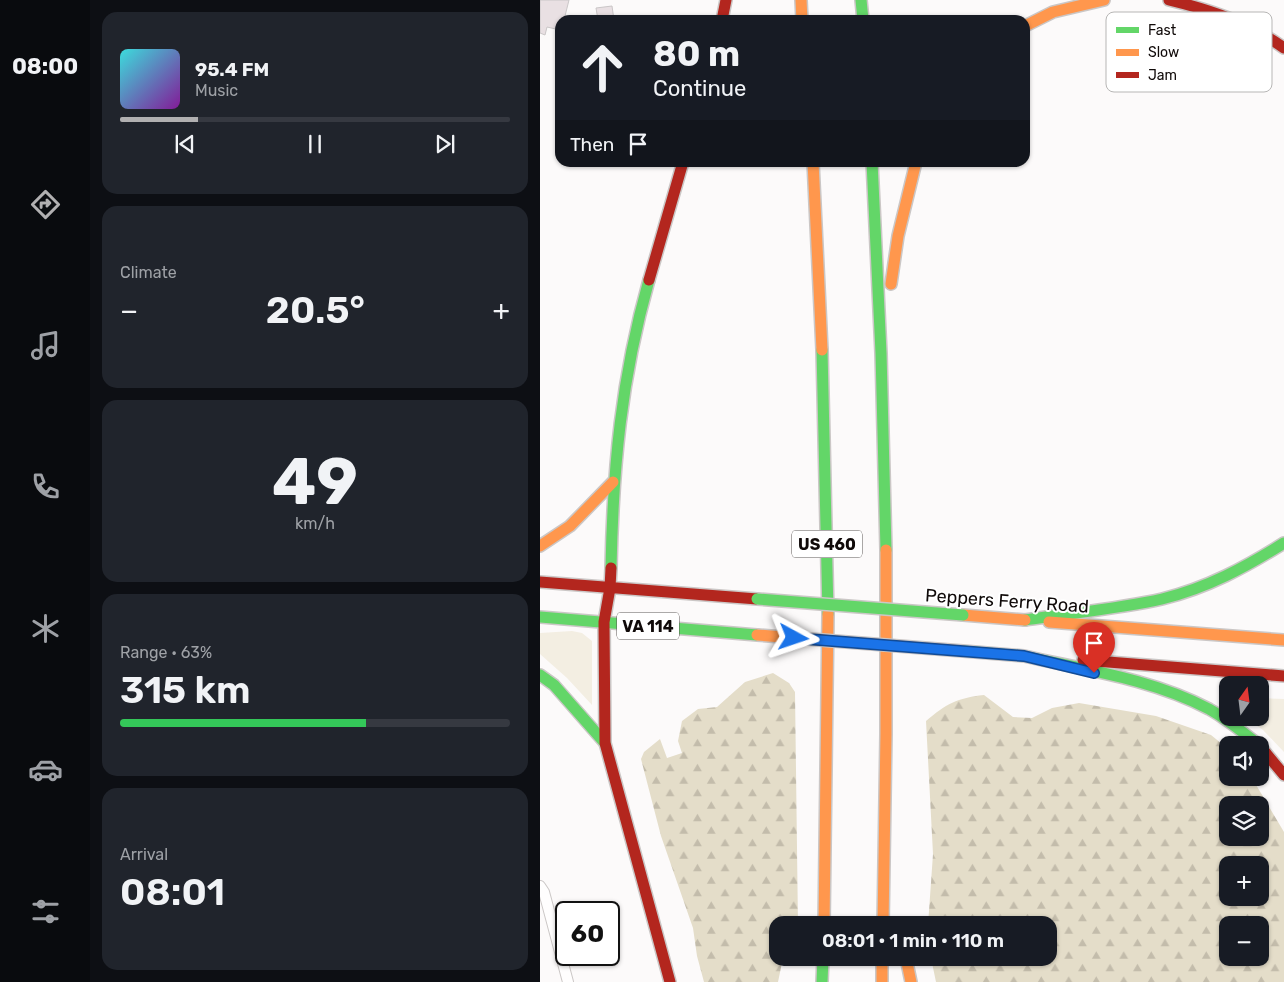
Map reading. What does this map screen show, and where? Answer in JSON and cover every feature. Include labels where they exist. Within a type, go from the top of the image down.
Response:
[{"type":"main road","points":[[723,15],[726,0]]},
{"type":"main road","points":[[801,0],[802,15]]},
{"type":"main road","points":[[861,0],[862,15]]},
{"type":"main road","points":[[1030,24],[1053,12],[1104,0]]},
{"type":"main road","points":[[1169,0],[1216,12]]},
{"type":"main road","points":[[1272,41],[1284,48]]},
{"type":"main road","points":[[670,982],[605,743],[604,622],[610,588],[613,482],[620,417],[635,331],[651,268],[681,167]]},
{"type":"main road","name":"US 460","points":[[812,167],[822,337],[827,556],[827,776],[824,916]]},
{"type":"main road","name":"US 460","points":[[872,167],[882,339],[886,801],[883,916]]},
{"type":"main road","points":[[882,339],[898,236],[915,167]]},
{"type":"main road","points":[[540,546],[553,540],[582,516],[613,482]]},
{"type":"main road","points":[[1025,620],[1162,600],[1206,585],[1236,572],[1284,543]]},
{"type":"main road","name":"VA 114","points":[[540,582],[610,588]]},
{"type":"main road","name":"Peppers Ferry Road","points":[[610,588],[1284,640]]},
{"type":"main road","name":"VA 114","points":[[540,617],[1284,676]]},
{"type":"main road","points":[[1024,656],[1170,692],[1201,705],[1230,722],[1248,736]]},
{"type":"main road","points":[[540,675],[554,685],[605,743]]},
{"type":"main road","points":[[1269,756],[1284,775]]},
{"type":"main road","points":[[886,801],[896,877]]},
{"type":"main road","points":[[822,982],[823,966]]},
{"type":"main road","points":[[882,966],[882,982]]},
{"type":"main road","points":[[908,966],[911,982]]},
{"type":"lane","points":[[540,886],[544,892],[568,982]]},
{"type":"shaded area","points":[[572,631],[582,633],[592,641],[592,705],[567,678],[540,654],[540,633]]},
{"type":"shaded area","points":[[1269,698],[1284,699],[1284,752],[1257,726],[1269,726]]},
{"type":"green space","points":[[773,673],[789,683],[795,692],[798,916],[769,916],[769,966],[781,966],[778,982],[704,982],[697,956],[693,928],[661,836],[641,759],[644,752],[660,739],[667,758],[682,753],[678,741],[682,721],[698,709],[717,707],[745,682]]},
{"type":"green space","points":[[984,695],[1013,717],[1032,718],[1052,708],[1079,703],[1156,716],[1211,735],[1219,742],[1219,786],[1257,786],[1263,796],[1219,796],[1219,846],[1269,846],[1269,807],[1284,832],[1284,982],[936,982],[933,966],[1057,966],[1057,916],[929,916],[933,854],[926,721],[940,710],[959,700]]},
{"type":"building","points":[[540,0],[569,0],[565,15],[555,15],[555,29],[547,27],[545,35],[540,33]]},
{"type":"building","points":[[612,6],[613,15],[597,15],[596,8]]},
{"type":"traffic: fast","points":[[861,0],[862,15]]},
{"type":"traffic: fast","points":[[872,167],[881,353],[886,550]]},
{"type":"traffic: fast","points":[[611,568],[614,494],[620,423],[639,317],[649,280]]},
{"type":"traffic: fast","points":[[822,350],[828,614]]},
{"type":"traffic: fast","points":[[1025,620],[1128,606],[1179,594],[1226,576],[1284,543]]},
{"type":"traffic: fast","points":[[757,599],[963,615]]},
{"type":"traffic: fast","points":[[540,617],[757,635]]},
{"type":"traffic: fast","points":[[963,651],[1024,656]]},
{"type":"traffic: fast","points":[[1024,656],[1118,676],[1165,690],[1209,709],[1248,736]]},
{"type":"traffic: fast","points":[[540,675],[554,685],[605,743]]},
{"type":"traffic: fast","points":[[822,982],[823,966]]},
{"type":"traffic: slow","points":[[801,0],[802,15]]},
{"type":"traffic: slow","points":[[1030,24],[1053,12],[1104,0]]},
{"type":"traffic: slow","points":[[813,167],[822,350]]},
{"type":"traffic: slow","points":[[891,284],[898,236],[915,167]]},
{"type":"traffic: slow","points":[[540,546],[570,526],[613,482]]},
{"type":"traffic: slow","points":[[883,916],[886,550]]},
{"type":"traffic: slow","points":[[824,916],[828,614]]},
{"type":"traffic: slow","points":[[963,615],[1025,620]]},
{"type":"traffic: slow","points":[[1049,622],[1284,640]]},
{"type":"traffic: slow","points":[[757,635],[963,651]]},
{"type":"traffic: slow","points":[[882,966],[882,982]]},
{"type":"traffic: slow","points":[[908,966],[911,982]]},
{"type":"traffic: jam","points":[[723,15],[726,0]]},
{"type":"traffic: jam","points":[[1169,0],[1212,12]]},
{"type":"traffic: jam","points":[[1272,40],[1284,48]]},
{"type":"traffic: jam","points":[[649,280],[682,167]]},
{"type":"traffic: jam","points":[[611,568],[610,588],[604,622],[605,743],[670,982]]},
{"type":"traffic: jam","points":[[540,582],[757,599]]},
{"type":"traffic: jam","points":[[1083,660],[1284,676]]},
{"type":"traffic: jam","points":[[1269,757],[1284,775]]},
{"type":"route","points":[[794,638],[1024,656],[1094,673]]}]
